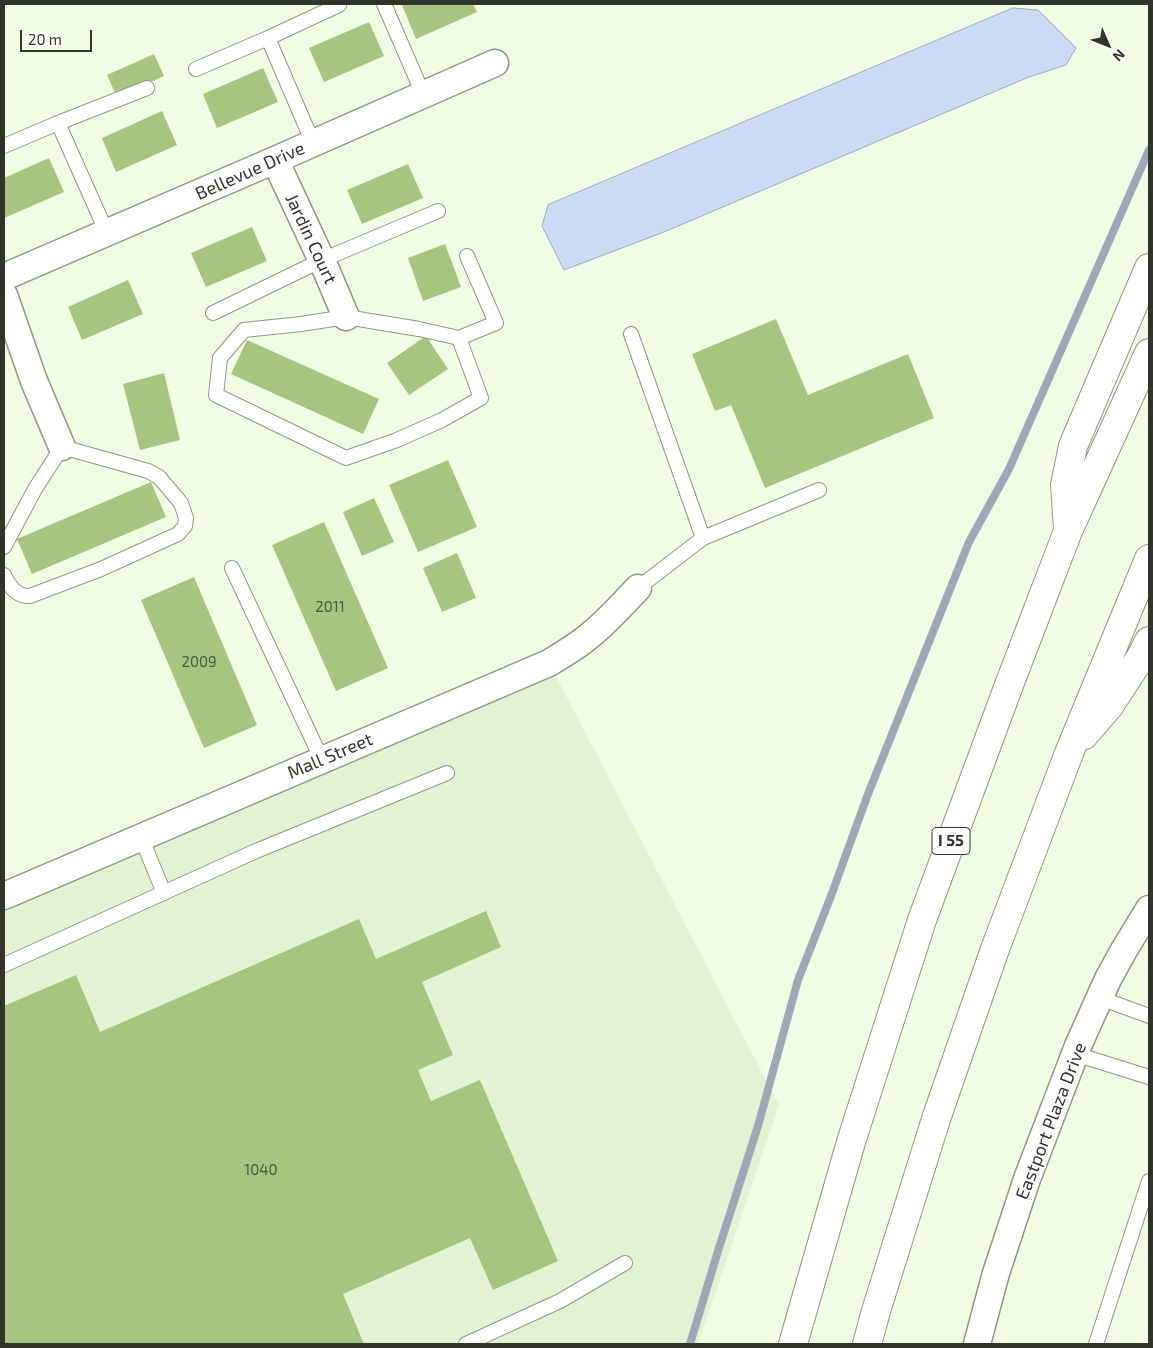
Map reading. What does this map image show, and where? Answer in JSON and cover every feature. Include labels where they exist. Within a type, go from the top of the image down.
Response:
[{"type":"highway","points":[[1068,532],[1065,485],[1073,446],[1149,268]]},
{"type":"highway","name":"I 55","points":[[793,1344],[851,1142],[922,920],[1068,532],[1149,353]]},
{"type":"highway","points":[[867,1344],[940,1107],[995,949],[1069,753],[1149,559]]},
{"type":"highway","points":[[1069,753],[1109,706],[1141,657],[1149,641]]},
{"type":"street","name":"Bellevue Drive","points":[[4,277],[495,63]]},
{"type":"street","name":"Jardin Court","points":[[275,160],[322,260],[346,317]]},
{"type":"street","points":[[4,295],[34,381],[62,447]]},
{"type":"street","name":"Mall Street","points":[[4,896],[549,663],[589,637],[638,588]]},
{"type":"street","name":"Eastport Plaza Drive","points":[[977,1344],[996,1273],[1027,1178],[1075,1054],[1124,950],[1149,908]]},
{"type":"lane","points":[[384,4],[424,94]]},
{"type":"lane","points":[[196,69],[339,5]]},
{"type":"lane","points":[[268,38],[313,143]]},
{"type":"lane","points":[[4,146],[147,88]]},
{"type":"lane","points":[[58,123],[106,233]]},
{"type":"lane","points":[[213,313],[322,260],[438,211]]},
{"type":"lane","points":[[459,338],[481,398],[442,420],[397,440],[346,458],[216,395],[220,358],[244,330],[346,317],[459,338],[496,323],[468,256]]},
{"type":"lane","points":[[631,334],[703,538]]},
{"type":"lane","points":[[4,547],[35,489],[62,447],[148,471],[159,477],[181,503],[186,518],[185,526],[178,534],[101,569],[30,596],[21,595],[9,586],[4,575]]},
{"type":"lane","points":[[638,588],[703,538],[819,490]]},
{"type":"lane","points":[[232,568],[322,760]]},
{"type":"lane","points":[[4,964],[256,852],[447,773]]},
{"type":"lane","points":[[141,837],[164,893]]},
{"type":"lane","points":[[1100,998],[1149,1016]]},
{"type":"lane","points":[[1075,1054],[1149,1077]]},
{"type":"lane","points":[[1096,1344],[1149,1180]]},
{"type":"lane","points":[[466,1344],[560,1301],[625,1263]]},
{"type":"shaded area","points":[[549,663],[779,1105],[698,1344],[4,1344],[4,896]]},
{"type":"water","points":[[1013,8],[1038,10],[1076,48],[1066,65],[1029,77],[664,232],[564,270],[542,226],[548,205]]},
{"type":"building","points":[[473,4],[477,12],[416,39],[402,5]]},
{"type":"building","points":[[369,22],[384,56],[324,82],[309,48]]},
{"type":"building","points":[[154,54],[164,76],[117,97],[107,75]]},
{"type":"building","points":[[263,68],[278,102],[217,128],[203,94]]},
{"type":"building","points":[[162,111],[177,145],[116,172],[102,138]]},
{"type":"building","points":[[49,158],[64,192],[4,218],[4,178]]},
{"type":"building","points":[[408,164],[423,198],[362,224],[347,190]]},
{"type":"building","points":[[252,227],[267,261],[206,287],[191,253]]},
{"type":"building","points":[[445,244],[461,287],[423,301],[408,258]]},
{"type":"building","points":[[128,280],[143,314],[82,340],[68,307]]},
{"type":"building","points":[[776,319],[808,395],[908,354],[934,418],[765,488],[731,405],[715,411],[692,354]]},
{"type":"building","points":[[426,336],[448,369],[409,395],[387,363]]},
{"type":"building","points":[[247,340],[379,399],[363,434],[231,374]]},
{"type":"building","points":[[164,373],[180,440],[140,450],[123,384]]},
{"type":"building","points":[[448,460],[477,527],[418,552],[389,485]]},
{"type":"building","points":[[151,482],[166,517],[32,574],[17,539]]},
{"type":"building","points":[[374,498],[394,542],[362,556],[343,512]]},
{"type":"building","points":[[324,522],[388,668],[336,691],[272,545]]},
{"type":"building","points":[[457,553],[476,598],[442,612],[423,568]]},
{"type":"building","points":[[194,577],[257,725],[204,748],[141,600]]},
{"type":"building","points":[[486,911],[501,947],[422,982],[453,1055],[418,1070],[431,1101],[480,1080],[558,1261],[493,1290],[470,1238],[343,1294],[364,1344],[4,1344],[4,1006],[76,975],[100,1032],[359,919],[376,959]]},
{"type":"waterway","points":[[690,1344],[758,1126],[798,980],[868,794],[969,542],[1009,469],[1149,150]]}]
